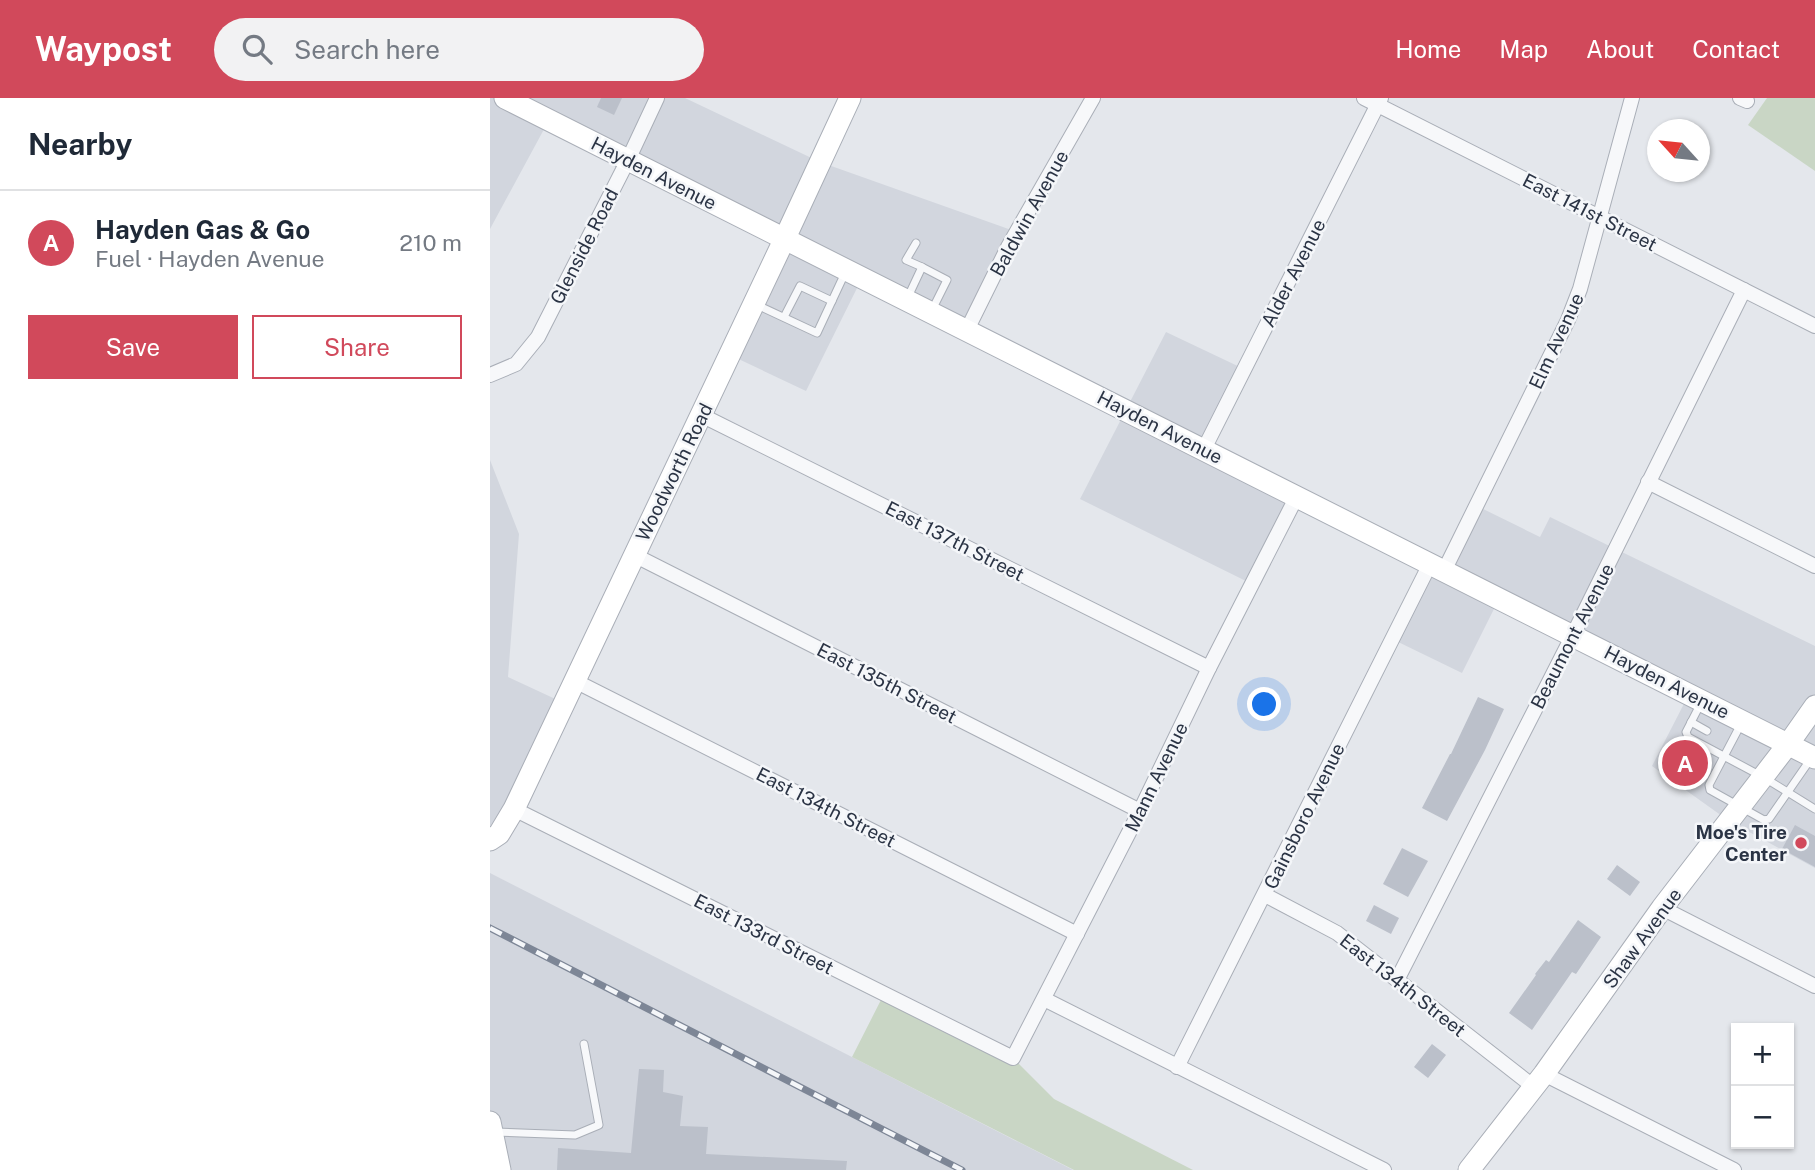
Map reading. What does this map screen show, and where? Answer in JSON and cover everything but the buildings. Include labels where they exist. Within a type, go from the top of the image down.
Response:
[{"type":"street","name":"Hayden Avenue","points":[[505,98],[1814,757]]},
{"type":"street","name":"Glenside Road","points":[[490,375],[516,364],[537,337],[657,98]]},
{"type":"street","name":"Woodworth Road","points":[[490,840],[499,834],[514,809],[850,98]]},
{"type":"street","name":"Baldwin Avenue","points":[[967,330],[1008,247],[1093,98]]},
{"type":"street","name":"Elm Avenue","points":[[1437,568],[1568,320],[1580,289],[1632,98]]},
{"type":"street","name":"East 141st Street","points":[[1374,100],[1815,326]]},
{"type":"street","name":"Alder Avenue","points":[[1204,449],[1374,100]]},
{"type":"street","name":"Beaumont Avenue","points":[[1397,980],[1573,635],[1744,290]]},
{"type":"street","name":"East 137th Street","points":[[701,415],[1209,668]]},
{"type":"street","points":[[1648,482],[1815,566]]},
{"type":"street","name":"Mann Avenue","points":[[1013,1058],[1297,496]]},
{"type":"street","name":"East 135th Street","points":[[634,555],[1140,811]]},
{"type":"street","name":"Gainsboro Avenue","points":[[1177,1067],[1437,568]]},
{"type":"street","name":"East 134th Street","points":[[575,681],[1077,934]]},
{"type":"street","name":"Shaw Avenue","points":[[1469,1170],[1539,1081],[1662,908],[1815,706]]},
{"type":"street","name":"East 133rd Street","points":[[514,809],[1013,1058]]},
{"type":"street","name":"East 134th Street","points":[[1265,895],[1337,933],[1397,980],[1539,1081],[1734,1170]]},
{"type":"street","points":[[1662,908],[1815,986]]},
{"type":"street","points":[[1044,999],[1384,1170]]},
{"type":"street","points":[[491,1127],[500,1170]]},
{"type":"lane","points":[[916,243],[906,260],[947,280],[931,312]]},
{"type":"lane","points":[[906,300],[922,268]]},
{"type":"lane","points":[[754,303],[817,333],[847,270]]},
{"type":"lane","points":[[784,317],[800,286],[832,301]]},
{"type":"lane","points":[[1702,700],[1686,732],[1688,737],[1724,756],[1737,767],[1763,777],[1815,809]]},
{"type":"lane","points":[[1743,720],[1727,742],[1724,756],[1709,785],[1710,790],[1764,820],[1769,818],[1814,757]]},
{"type":"lane","points":[[1691,722],[1707,731]]},
{"type":"lane","points":[[1718,794],[1724,787]]},
{"type":"lane","points":[[491,1127],[575,1135],[599,1125],[584,1044]]},
{"type":"shaded area","points":[[490,98],[685,98],[820,162],[1017,232],[967,330],[862,278],[806,391],[730,355],[785,239],[549,120],[490,229]]},
{"type":"shaded area","points":[[1166,332],[1244,369],[1204,449],[1297,496],[1252,584],[1080,499]]},
{"type":"shaded area","points":[[490,460],[519,534],[508,677],[564,703],[490,840]]},
{"type":"shaded area","points":[[1477,506],[1540,537],[1550,517],[1815,646],[1815,868],[1729,821],[1652,766],[1689,694],[1499,599],[1462,673],[1392,639],[1430,564],[1444,571]]},
{"type":"shaded area","points":[[490,873],[852,1057],[1073,1170],[490,1170]]},
{"type":"green space","points":[[1767,98],[1815,98],[1815,171],[1748,125]]},
{"type":"green space","points":[[884,994],[1013,1058],[1054,1099],[1193,1170],[1074,1170],[852,1057]]},
{"type":"railway","points":[[490,928],[962,1170]]},
{"type":"place","name":"Hayden Gas & Go","points":[[1685,763]]},
{"type":"place","name":"Moe's Tire Center","points":[[1801,843]]}]
